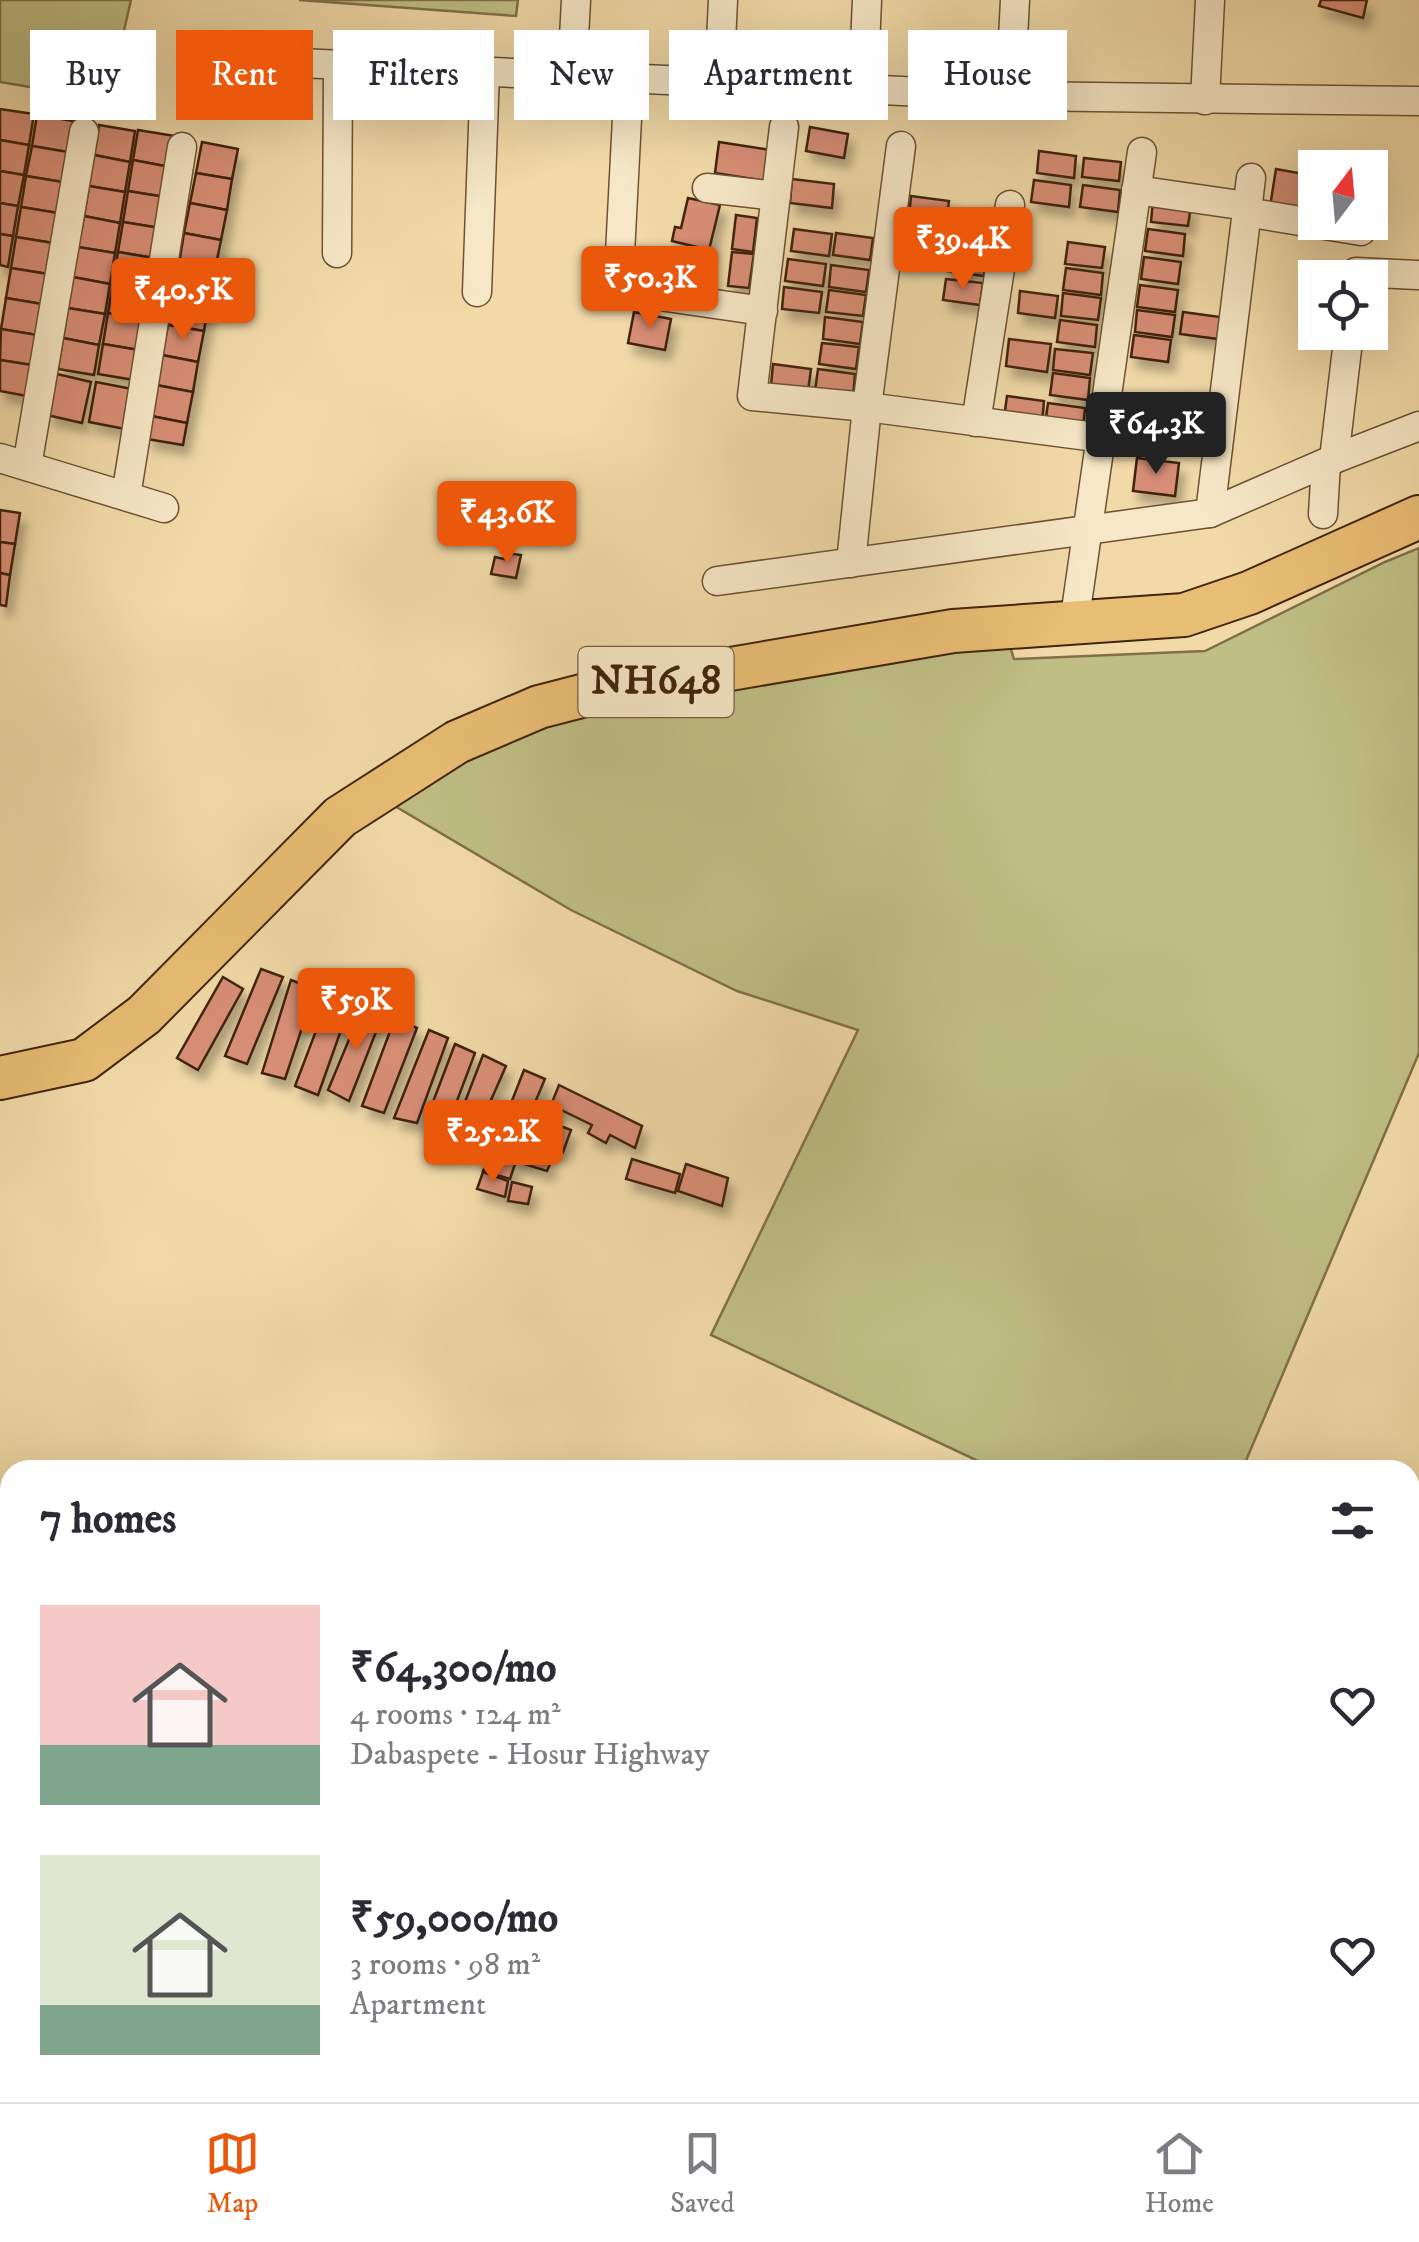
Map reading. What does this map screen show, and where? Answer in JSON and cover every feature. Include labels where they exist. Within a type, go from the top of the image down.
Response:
[{"type":"highway","name":"NH648","points":[[0,1078],[84,1060],[100,1050],[144,1015],[340,818],[458,742],[539,707],[601,691],[953,631],[1184,616],[1249,594],[1419,516]]},
{"type":"street","points":[[574,30],[576,0]]},
{"type":"street","points":[[722,30],[723,0]]},
{"type":"street","points":[[865,30],[866,0]]},
{"type":"street","points":[[1013,30],[1015,0]]},
{"type":"street","points":[[1205,100],[1210,0]]},
{"type":"street","points":[[1067,97],[1419,102]]},
{"type":"street","points":[[337,253],[338,120]]},
{"type":"street","points":[[477,292],[483,120]]},
{"type":"street","points":[[630,120],[632,294],[763,312]]},
{"type":"street","points":[[784,127],[752,396],[1103,438]]},
{"type":"street","points":[[84,132],[13,462],[164,508]]},
{"type":"street","points":[[851,562],[901,146]]},
{"type":"street","points":[[126,496],[182,147]]},
{"type":"street","points":[[1074,624],[1142,152]]},
{"type":"street","points":[[1210,514],[1250,178]]},
{"type":"street","points":[[707,188],[776,196]]},
{"type":"street","points":[[1136,190],[1298,217]]},
{"type":"street","points":[[976,422],[1010,206]]},
{"type":"street","points":[[1388,276],[1417,276]]},
{"type":"street","points":[[1323,514],[1345,350]]},
{"type":"street","points":[[717,581],[1210,514],[1419,426]]},
{"type":"shaded area","points":[[0,0],[131,0],[124,30],[30,30],[30,87],[0,82]]},
{"type":"shaded area","points":[[299,0],[518,0],[516,16]]},
{"type":"shaded area","points":[[1419,548],[1419,1053],[1246,1460],[976,1460],[711,1335],[858,1030],[737,991],[571,910],[388,802],[486,745],[572,714],[1009,643],[1014,659],[1205,651]]},
{"type":"building","points":[[1321,0],[1367,0],[1363,18],[1319,6]]},
{"type":"building","points":[[0,109],[30,113],[33,120],[29,145],[0,140]]},
{"type":"building","points":[[36,120],[73,121],[68,152],[32,146]]},
{"type":"building","points":[[99,125],[135,131],[130,162],[94,155]]},
{"type":"building","points":[[810,127],[848,134],[844,158],[806,151]]},
{"type":"building","points":[[138,130],[175,136],[170,167],[133,160]]},
{"type":"building","points":[[0,140],[29,145],[24,175],[0,171]]},
{"type":"building","points":[[202,142],[238,149],[232,179],[196,173]]},
{"type":"building","points":[[719,142],[771,150],[766,181],[715,173]]},
{"type":"building","points":[[32,146],[68,152],[63,182],[26,176]]},
{"type":"building","points":[[1039,151],[1076,156],[1074,178],[1037,173]]},
{"type":"building","points":[[94,155],[130,162],[125,192],[89,186]]},
{"type":"building","points":[[1084,158],[1121,162],[1119,181],[1082,177]]},
{"type":"building","points":[[133,160],[170,167],[165,197],[128,191]]},
{"type":"building","points":[[1276,169],[1298,173],[1298,211],[1270,207]]},
{"type":"building","points":[[0,171],[24,175],[18,206],[0,203]]},
{"type":"building","points":[[196,173],[232,179],[227,210],[190,203]]},
{"type":"building","points":[[26,176],[63,182],[58,213],[21,207]]},
{"type":"building","points":[[792,179],[834,184],[832,208],[790,203]]},
{"type":"building","points":[[1034,180],[1071,185],[1069,207],[1031,202]]},
{"type":"building","points":[[1083,185],[1120,190],[1118,212],[1080,207]]},
{"type":"building","points":[[89,186],[125,192],[120,223],[84,216]]},
{"type":"building","points":[[128,191],[165,197],[160,228],[123,222]]},
{"type":"building","points":[[911,196],[949,201],[946,223],[909,218]]},
{"type":"building","points":[[688,198],[720,205],[709,250],[672,241],[675,227],[681,228]]},
{"type":"building","points":[[1153,200],[1191,205],[1188,226],[1151,222]]},
{"type":"building","points":[[0,203],[18,206],[13,236],[0,234]]},
{"type":"building","points":[[190,203],[227,210],[221,240],[184,233]]},
{"type":"building","points":[[21,207],[58,213],[53,243],[16,237]]},
{"type":"building","points":[[736,215],[757,218],[753,252],[732,249]]},
{"type":"building","points":[[84,216],[120,223],[115,253],[78,247]]},
{"type":"building","points":[[123,222],[160,228],[154,258],[118,252]]},
{"type":"building","points":[[794,229],[832,234],[829,256],[791,251]]},
{"type":"building","points":[[1148,229],[1185,234],[1183,256],[1145,251]]},
{"type":"building","points":[[184,233],[221,240],[215,270],[179,264]]},
{"type":"building","points":[[836,233],[873,238],[870,260],[833,255]]},
{"type":"building","points":[[0,234],[13,236],[8,267],[0,265]]},
{"type":"building","points":[[16,237],[53,243],[48,274],[11,268]]},
{"type":"building","points":[[1068,242],[1105,247],[1102,268],[1065,264]]},
{"type":"building","points":[[78,247],[115,253],[110,284],[73,277]]},
{"type":"building","points":[[950,249],[987,254],[984,276],[947,271]]},
{"type":"building","points":[[118,252],[154,258],[149,289],[113,283]]},
{"type":"building","points":[[732,252],[754,254],[749,288],[728,286]]},
{"type":"building","points":[[1144,257],[1181,262],[1178,284],[1141,279]]},
{"type":"building","points":[[788,259],[826,264],[823,286],[785,281]]},
{"type":"building","points":[[179,264],[215,270],[209,301],[173,294]]},
{"type":"building","points":[[831,265],[869,270],[866,292],[829,287]]},
{"type":"building","points":[[11,268],[48,274],[42,304],[6,298]]},
{"type":"building","points":[[1066,268],[1103,273],[1101,295],[1063,290]]},
{"type":"building","points":[[73,277],[110,284],[105,314],[68,308]]},
{"type":"building","points":[[946,279],[983,283],[980,305],[943,300]]},
{"type":"building","points":[[113,283],[149,289],[144,319],[108,313]]},
{"type":"building","points":[[1140,285],[1178,290],[1175,312],[1137,307]]},
{"type":"building","points":[[784,287],[822,292],[819,313],[782,309]]},
{"type":"building","points":[[829,290],[866,295],[863,316],[826,312]]},
{"type":"building","points":[[1020,291],[1058,296],[1055,318],[1018,313]]},
{"type":"building","points":[[1063,293],[1101,298],[1098,320],[1061,316]]},
{"type":"building","points":[[173,294],[209,301],[204,331],[168,325]]},
{"type":"building","points":[[6,298],[42,304],[37,335],[1,329]]},
{"type":"building","points":[[68,308],[105,314],[99,345],[63,338]]},
{"type":"building","points":[[1137,310],[1175,315],[1172,337],[1135,332]]},
{"type":"building","points":[[634,312],[671,319],[665,350],[628,343]]},
{"type":"building","points":[[1183,312],[1220,317],[1218,339],[1180,334]]},
{"type":"building","points":[[108,313],[144,319],[139,350],[103,344]]},
{"type":"building","points":[[825,317],[863,322],[860,344],[823,339]]},
{"type":"building","points":[[1060,320],[1097,325],[1095,347],[1057,342]]},
{"type":"building","points":[[168,325],[204,331],[198,362],[162,355]]},
{"type":"building","points":[[1,329],[37,335],[32,365],[0,360]]},
{"type":"building","points":[[1134,335],[1171,340],[1168,362],[1131,357]]},
{"type":"building","points":[[63,338],[99,345],[94,375],[58,369]]},
{"type":"building","points":[[1009,339],[1051,344],[1047,372],[1006,366]]},
{"type":"building","points":[[822,343],[859,347],[856,369],[819,364]]},
{"type":"building","points":[[103,344],[139,350],[134,380],[98,374]]},
{"type":"building","points":[[1055,349],[1093,353],[1090,375],[1053,370]]},
{"type":"building","points":[[162,355],[198,362],[193,392],[156,385]]},
{"type":"building","points":[[0,360],[32,365],[27,396],[0,391]]},
{"type":"building","points":[[773,364],[811,369],[808,391],[771,386]]},
{"type":"building","points":[[818,369],[855,374],[853,396],[815,391]]},
{"type":"building","points":[[1053,373],[1090,378],[1088,400],[1050,395]]},
{"type":"building","points":[[57,374],[91,382],[82,423],[47,415]]},
{"type":"building","points":[[96,382],[132,389],[125,429],[89,422]]},
{"type":"building","points":[[156,385],[193,392],[187,423],[151,416]]},
{"type":"building","points":[[1007,396],[1044,401],[1042,423],[1004,418]]},
{"type":"building","points":[[1048,403],[1085,408],[1083,429],[1045,425]]},
{"type":"building","points":[[151,416],[187,423],[183,445],[147,439]]},
{"type":"building","points":[[1137,458],[1179,463],[1175,496],[1133,491]]},
{"type":"building","points":[[519,505],[545,509],[541,531],[516,527]]},
{"type":"building","points":[[0,510],[20,513],[15,544],[0,542]]},
{"type":"building","points":[[0,542],[15,544],[10,575],[0,573]]},
{"type":"building","points":[[506,553],[521,555],[516,578],[491,574],[495,557],[504,559]]},
{"type":"building","points":[[0,573],[10,575],[6,606],[0,605]]},
{"type":"building","points":[[261,969],[283,977],[247,1064],[225,1056]]},
{"type":"building","points":[[223,977],[243,989],[198,1070],[177,1058]]},
{"type":"building","points":[[291,980],[315,989],[285,1079],[262,1073]]},
{"type":"building","points":[[330,994],[351,1002],[318,1095],[295,1086]]},
{"type":"building","points":[[363,1006],[383,1014],[349,1101],[328,1090]]},
{"type":"building","points":[[395,1018],[417,1028],[384,1113],[362,1106]]},
{"type":"building","points":[[429,1030],[448,1038],[417,1123],[394,1118]]},
{"type":"building","points":[[455,1044],[475,1053],[449,1122],[428,1115]]},
{"type":"building","points":[[483,1055],[506,1066],[473,1141],[453,1133]]},
{"type":"building","points":[[524,1070],[545,1079],[516,1147],[497,1139]]},
{"type":"building","points":[[559,1085],[642,1126],[635,1148],[610,1135],[606,1143],[588,1133],[592,1125],[551,1105]]},
{"type":"building","points":[[532,1115],[571,1130],[563,1152],[523,1135]]},
{"type":"building","points":[[492,1151],[515,1164],[510,1179],[483,1171]]},
{"type":"building","points":[[516,1151],[551,1162],[547,1171],[514,1161]]},
{"type":"building","points":[[632,1159],[680,1174],[675,1193],[626,1179]]},
{"type":"building","points":[[686,1164],[728,1178],[722,1206],[678,1191]]},
{"type":"building","points":[[483,1172],[508,1181],[505,1197],[477,1189]]},
{"type":"building","points":[[512,1182],[532,1187],[528,1204],[508,1201]]}]
